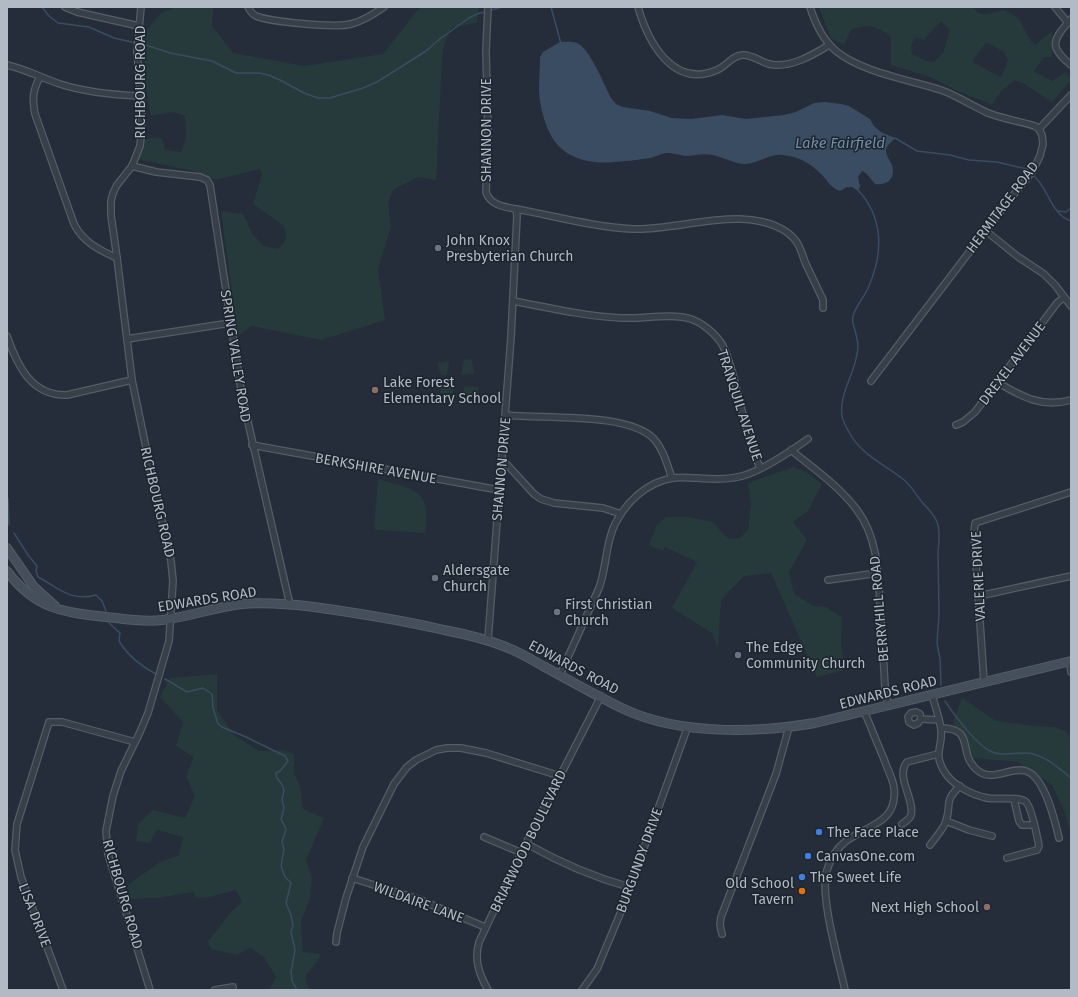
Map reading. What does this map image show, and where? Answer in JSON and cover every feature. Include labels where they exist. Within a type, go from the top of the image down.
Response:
[{"type":"street","points":[[65,7],[77,12],[139,26]]},
{"type":"street","name":"RICHBOURG ROAD","points":[[141,7],[136,52],[142,118],[140,146],[132,166],[117,185],[111,201],[111,215],[118,258],[132,380],[171,561],[173,581],[172,618],[170,641],[148,713],[121,771],[113,796],[106,823],[106,840],[108,854],[150,990]]},
{"type":"street","points":[[248,7],[254,15],[267,19],[338,26],[360,21],[384,7]]},
{"type":"street","name":"SHANNON DRIVE","points":[[488,7],[486,51],[488,130],[486,192],[488,198],[495,204],[516,209],[516,244],[506,415],[488,640]]},
{"type":"street","points":[[638,7],[645,28],[663,56],[673,67],[687,73],[703,73],[717,70],[733,58],[744,55],[770,64],[786,64],[810,55],[829,45]]},
{"type":"street","points":[[810,7],[822,35],[829,45],[842,55],[867,67],[944,91],[1001,118],[1028,124],[1039,130],[1071,95]]},
{"type":"street","points":[[1055,7],[1069,21],[1056,37],[1055,48],[1059,56],[1071,66]]},
{"type":"street","points":[[7,65],[77,88],[140,96]]},
{"type":"street","points":[[40,77],[34,90],[33,101],[35,114],[74,224],[79,234],[88,243],[103,252],[118,258]]},
{"type":"street","name":"HERMITAGE ROAD","points":[[870,381],[1031,173],[1042,151],[1042,135],[1039,130]]},
{"type":"street","name":"SPRING VALLEY ROAD","points":[[132,166],[156,172],[205,179],[209,182],[212,193],[242,396],[252,445],[290,604]]},
{"type":"street","points":[[516,209],[599,226],[634,229],[734,219],[748,220],[773,226],[788,233],[797,241],[823,300],[823,308]]},
{"type":"street","points":[[986,231],[1017,256],[1044,274],[1055,285],[1071,306]]},
{"type":"street","name":"DREXEL AVENUE","points":[[956,425],[972,416],[1057,303],[1064,297]]},
{"type":"street","name":"TRANQUIL AVENUE","points":[[513,301],[600,316],[622,318],[680,317],[700,323],[716,337],[726,352],[748,436],[760,468]]},
{"type":"street","points":[[127,339],[230,323]]},
{"type":"street","points":[[7,336],[22,371],[38,387],[47,393],[60,396],[67,395],[132,380]]},
{"type":"street","points":[[997,382],[1034,401],[1049,403],[1071,400]]},
{"type":"street","points":[[506,415],[609,421],[632,426],[648,434],[658,443],[663,451],[672,478]]},
{"type":"street","points":[[560,675],[603,577],[610,537],[615,525],[629,502],[643,490],[672,478],[710,479],[745,475],[774,462],[808,439]]},
{"type":"street","name":"BERKSHIRE AVENUE","points":[[252,445],[499,490]]},
{"type":"street","name":"BERRYHILL ROAD","points":[[792,450],[826,479],[857,510],[870,535],[874,548],[878,573],[885,688],[888,705]]},
{"type":"street","points":[[502,459],[534,494],[541,499],[554,503],[603,508],[621,514]]},
{"type":"street","name":"VALERIE DRIVE","points":[[984,682],[974,534],[975,523],[1071,492]]},
{"type":"street","name":"EDWARDS ROAD","points":[[7,548],[34,587],[61,609]]},
{"type":"street","name":"EDWARDS ROAD","points":[[7,571],[17,584],[33,598],[73,614],[132,620],[161,620],[238,605],[258,603],[290,604],[417,624],[488,640],[520,653],[560,675],[644,717],[666,723],[688,726],[747,730],[789,727],[815,723],[1070,661]]},
{"type":"street","points":[[828,580],[878,573]]},
{"type":"street","points":[[979,596],[1071,576]]},
{"type":"street","points":[[1070,661],[1071,672]]},
{"type":"street","points":[[932,695],[941,728],[942,735],[938,754],[944,772],[960,786],[974,794],[988,798],[1022,800],[1028,805],[1039,846],[1037,850],[1007,858]]},
{"type":"street","name":"BRIARWOOD BOULEVARD","points":[[488,990],[478,971],[476,959],[479,942],[601,696]]},
{"type":"street","points":[[845,990],[825,889],[827,870],[833,855],[845,842],[875,826],[885,818],[890,811],[894,798],[892,779],[864,711]]},
{"type":"street","points":[[921,719],[939,720]]},
{"type":"street","name":"LISA DRIVE","points":[[63,990],[21,877],[15,850],[16,831],[20,810],[49,722],[62,722],[135,742]]},
{"type":"street","name":"BURGUNDY DRIVE","points":[[582,990],[596,969],[620,914],[628,887],[688,726]]},
{"type":"street","points":[[722,934],[720,925],[721,918],[776,774],[789,727]]},
{"type":"street","points":[[941,728],[953,728],[960,732],[971,762],[981,773],[999,775],[1014,770],[1027,771],[1032,774],[1047,795],[1055,818],[1059,838]]},
{"type":"street","points":[[336,942],[340,920],[363,847],[394,784],[407,767],[426,755],[447,748],[467,748],[560,776]]},
{"type":"street","points":[[902,824],[908,820],[911,813],[903,772],[905,765],[907,762],[938,754]]},
{"type":"street","points":[[930,845],[946,821],[948,801],[951,795],[960,786]]},
{"type":"street","points":[[1014,799],[1019,821],[1022,825],[1034,825]]},
{"type":"street","points":[[946,821],[969,830],[992,836]]},
{"type":"street","points":[[484,837],[522,854]]},
{"type":"street","points":[[527,844],[569,865],[604,880],[628,887]]},
{"type":"street","name":"WILDAIRE LANE","points":[[352,878],[418,899],[486,927]]},
{"type":"street","points":[[215,990],[233,987]]},
{"type":"green space","points":[[175,7],[213,7],[212,26],[233,53],[304,66],[383,54],[420,7],[479,7],[477,23],[452,27],[444,45],[442,58],[436,180],[418,177],[393,190],[388,203],[391,227],[378,269],[385,320],[321,340],[251,326],[238,336],[221,211],[243,214],[253,235],[264,246],[278,249],[285,241],[286,233],[284,226],[253,204],[262,175],[260,169],[216,180],[197,172],[138,159],[145,139],[158,137],[163,140],[165,150],[181,152],[186,138],[185,116],[174,112],[151,116],[144,79],[145,32],[160,14]]},
{"type":"green space","points":[[819,7],[974,7],[977,12],[981,14],[1004,10],[1018,18],[1029,38],[1035,45],[1052,31],[1052,57],[1044,57],[1034,71],[1052,81],[1066,72],[1071,80],[1052,102],[1023,83],[1015,80],[1001,91],[992,105],[960,92],[930,77],[891,65],[891,37],[877,28],[868,26],[851,30],[844,45],[831,38]],"holes":[[[941,21],[950,30],[943,53],[934,62],[926,61],[912,54],[911,45],[916,38],[924,40]],[[986,42],[1004,52],[1008,60],[1001,77],[972,62]]]},
{"type":"green space","points":[[471,359],[475,373],[461,375],[464,360]]},
{"type":"green space","points":[[449,361],[447,375],[441,375],[437,363]]},
{"type":"green space","points":[[440,384],[454,385],[453,395],[440,393]]},
{"type":"green space","points":[[464,386],[478,387],[478,396],[464,395]]},
{"type":"green space","points":[[793,467],[806,472],[822,484],[808,511],[793,522],[807,540],[789,572],[794,594],[814,606],[826,607],[842,617],[841,644],[845,670],[817,677],[771,573],[744,576],[721,600],[718,648],[712,633],[672,608],[697,562],[665,547],[663,551],[649,545],[657,525],[666,517],[689,517],[713,522],[728,539],[740,538],[748,530],[751,504],[748,483]]},
{"type":"green space","points":[[378,479],[411,489],[423,499],[426,507],[425,533],[376,530],[374,528]]},
{"type":"green space","points":[[217,674],[217,710],[234,735],[259,751],[282,750],[294,754],[294,773],[300,786],[303,809],[324,818],[306,860],[312,877],[310,898],[301,921],[303,952],[321,954],[306,978],[307,985],[310,990],[269,990],[276,977],[264,957],[250,948],[237,955],[211,949],[208,941],[232,911],[242,902],[236,890],[209,897],[196,898],[193,892],[158,898],[130,899],[128,885],[160,862],[179,855],[183,837],[157,830],[149,843],[136,841],[138,824],[153,810],[185,818],[195,796],[186,776],[194,757],[176,746],[183,722],[160,697],[170,678]]},
{"type":"green space","points":[[962,698],[996,721],[1054,727],[1066,731],[1071,740],[1071,834],[1066,816],[1052,785],[1018,762],[974,758],[953,722]]},
{"type":"water","name":"Lake Fairfield","points":[[560,42],[574,42],[584,48],[593,61],[611,98],[616,104],[623,107],[650,111],[672,118],[691,119],[722,115],[746,119],[784,115],[796,112],[814,103],[825,102],[849,106],[870,119],[874,126],[881,132],[895,138],[888,145],[886,150],[887,156],[892,165],[892,177],[884,184],[875,184],[866,173],[862,171],[858,177],[860,187],[858,191],[852,187],[847,187],[840,191],[832,186],[809,164],[795,157],[783,155],[773,156],[750,164],[737,163],[709,154],[685,156],[665,153],[650,158],[607,163],[580,159],[567,153],[552,137],[545,122],[540,98],[540,57],[543,52]]},
{"type":"waterway","points":[[42,7],[49,16],[58,23],[89,27],[114,38],[136,43]]},
{"type":"waterway","points":[[140,43],[170,53],[212,61],[236,73],[259,73],[268,75],[304,93],[318,98],[330,98],[377,82],[426,51],[469,18],[477,14],[502,7]]},
{"type":"waterway","points":[[551,7],[561,44]]},
{"type":"waterway","points":[[895,138],[917,151],[950,155],[969,160],[997,162],[1027,169],[1030,172]]},
{"type":"waterway","points":[[1033,175],[1042,186],[1054,207],[1064,218],[1071,221]]},
{"type":"waterway","points":[[858,190],[867,201],[873,212],[877,224],[879,249],[874,274],[866,293],[853,316],[858,351],[843,400],[842,416],[847,428],[860,447],[866,453],[906,481],[936,519],[939,529],[939,614],[937,643],[940,659],[941,685]]},
{"type":"waterway","points":[[1058,211],[1066,212],[1071,208]]},
{"type":"waterway","points":[[7,497],[9,525]]},
{"type":"waterway","points":[[14,533],[37,566],[36,571],[38,577],[65,593],[79,597],[96,595],[102,601],[106,611]]},
{"type":"waterway","points":[[109,623],[120,633],[119,641],[126,651],[145,668],[156,674]]},
{"type":"waterway","points":[[165,679],[187,692],[203,688],[212,694],[213,708],[218,724],[285,756],[288,761],[280,771],[276,773],[284,791],[282,799],[284,808],[281,819],[286,829],[282,842],[284,849],[281,866],[285,877],[291,883],[286,903],[291,915],[293,926],[291,932],[295,950],[291,972],[292,981],[297,990]]},
{"type":"waterway","points":[[945,701],[972,736],[990,751],[999,754],[1033,754],[1050,762],[1071,778]]},
{"type":"place","name":"John Knox Presbyterian Church","points":[[438,248]]},
{"type":"place","name":"Lake Forest Elementary School","points":[[375,390]]},
{"type":"place","name":"Aldersgate Church","points":[[435,578]]},
{"type":"place","name":"First Christian Church","points":[[557,612]]},
{"type":"place","name":"The Edge Community Church","points":[[738,655]]},
{"type":"place","name":"The Face Place","points":[[819,832]]},
{"type":"place","name":"CanvasOne.com","points":[[808,856]]},
{"type":"place","name":"The Sweet Life","points":[[802,877]]},
{"type":"place","name":"Old School Tavern","points":[[802,891]]},
{"type":"place","name":"Next High School","points":[[987,907]]}]
